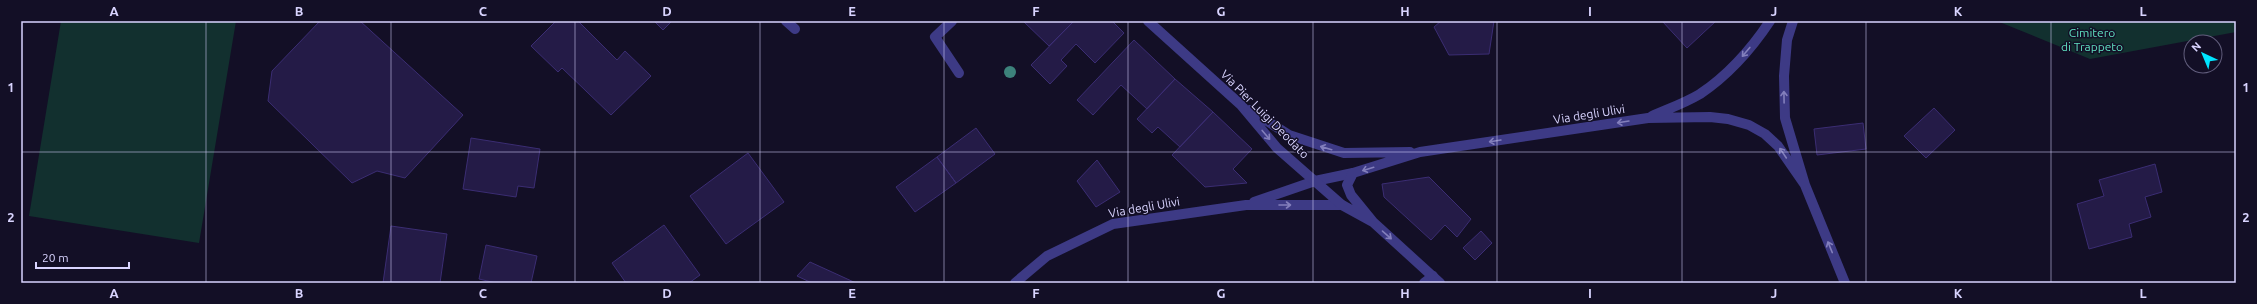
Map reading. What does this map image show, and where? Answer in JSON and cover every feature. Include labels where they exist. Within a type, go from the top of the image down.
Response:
[{"type":"street","points":[[786,21],[795,29]]},
{"type":"street","points":[[952,21],[934,37],[959,73]]},
{"type":"street","name":"Via Pier Luigi Deodato","points":[[1148,21],[1241,105],[1277,148],[1342,205],[1373,222],[1437,280]]},
{"type":"street","points":[[1648,118],[1700,94],[1741,57],[1770,21]]},
{"type":"street","points":[[1793,21],[1788,40],[1784,76],[1785,118],[1805,185],[1845,283]]},
{"type":"street","points":[[1241,105],[1289,135],[1344,153],[1420,152]]},
{"type":"street","name":"Via degli Ulivi","points":[[1014,283],[1047,256],[1113,224],[1246,205],[1315,181],[1353,173],[1420,152],[1648,118],[1710,117],[1728,119],[1749,125],[1766,134],[1778,146],[1805,185]]},
{"type":"street","points":[[1353,173],[1347,185],[1350,195],[1373,222]]},
{"type":"street","points":[[1246,205],[1342,205]]},
{"type":"street","points":[[1424,283],[1437,280]]},
{"type":"green space","points":[[61,21],[236,21],[199,243],[29,216]]},
{"type":"green space","name":"Cimitero di Trappeto","points":[[1997,21],[2236,21],[2236,32],[2223,34],[2183,34],[2183,42],[2090,59]]},
{"type":"building","points":[[320,21],[360,21],[463,115],[405,178],[377,171],[352,183],[268,101],[272,71]]},
{"type":"building","points":[[556,21],[578,21],[617,60],[625,51],[651,76],[611,115],[562,68],[558,72],[531,46]]},
{"type":"building","points":[[654,21],[672,21],[663,30]]},
{"type":"building","points":[[1023,21],[1074,21],[1049,46]]},
{"type":"building","points":[[1074,21],[1112,21],[1124,33],[1095,63],[1076,44],[1061,60],[1067,66],[1050,84],[1031,65]]},
{"type":"building","points":[[1441,21],[1494,21],[1489,54],[1449,55],[1434,27]]},
{"type":"building","points":[[1662,21],[1716,21],[1687,48]]},
{"type":"building","points":[[1134,40],[1175,79],[1147,109],[1121,85],[1093,115],[1077,100]]},
{"type":"building","points":[[1175,79],[1213,112],[1180,147],[1158,127],[1152,133],[1137,119]]},
{"type":"building","points":[[1934,108],[1955,130],[1926,158],[1904,136]]},
{"type":"building","points":[[1213,112],[1252,149],[1233,169],[1247,183],[1205,187],[1172,155]]},
{"type":"building","points":[[1863,123],[1866,149],[1817,155],[1814,129]]},
{"type":"building","points":[[976,128],[995,154],[956,183],[937,157]]},
{"type":"building","points":[[471,138],[540,149],[534,188],[518,186],[516,197],[463,189]]},
{"type":"building","points":[[748,153],[784,202],[726,244],[690,196]]},
{"type":"building","points":[[937,157],[956,183],[915,212],[896,187]]},
{"type":"building","points":[[1097,160],[1120,192],[1096,207],[1077,181]]},
{"type":"building","points":[[2155,164],[2162,192],[2145,197],[2151,217],[2129,224],[2132,237],[2089,249],[2077,204],[2104,196],[2099,180]]},
{"type":"building","points":[[1429,177],[1471,219],[1457,237],[1445,225],[1431,240],[1384,197],[1382,184]]},
{"type":"building","points":[[664,225],[700,275],[689,283],[626,283],[612,263]]},
{"type":"building","points":[[391,226],[447,234],[440,283],[383,283]]},
{"type":"building","points":[[1481,231],[1492,243],[1475,260],[1463,248]]},
{"type":"building","points":[[486,245],[537,256],[531,283],[496,283],[479,279]]},
{"type":"building","points":[[810,262],[856,283],[812,283],[797,276]]}]
